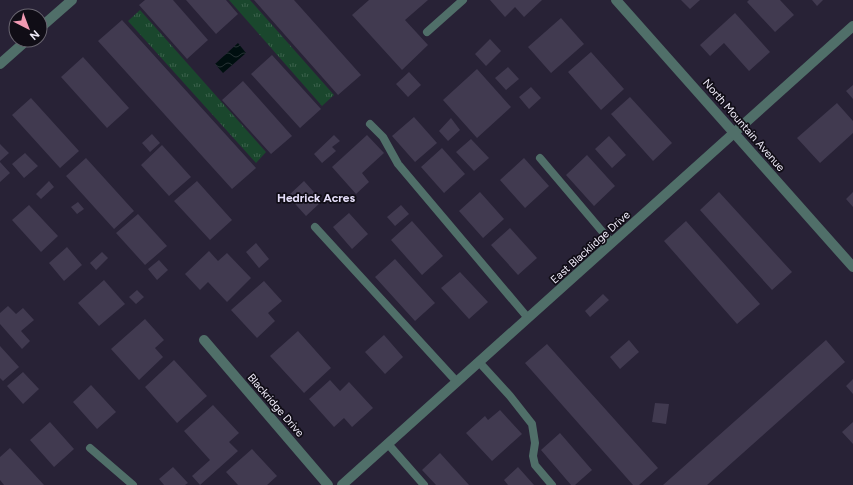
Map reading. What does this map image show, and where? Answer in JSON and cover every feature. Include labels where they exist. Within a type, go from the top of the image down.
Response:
[{"type":"street","points":[[48,21],[72,0]]},
{"type":"street","name":"North Mountain Avenue","points":[[616,0],[852,263]]},
{"type":"street","name":"East Blacklidge Drive","points":[[342,485],[853,26]]},
{"type":"street","points":[[0,64],[18,48]]},
{"type":"street","name":"Blackridge Drive","points":[[204,340],[328,485]]},
{"type":"lane","points":[[427,32],[463,0]]},
{"type":"lane","points":[[370,124],[383,137],[398,164],[528,318]]},
{"type":"lane","points":[[540,158],[612,243]]},
{"type":"lane","points":[[316,227],[457,382]]},
{"type":"lane","points":[[480,362],[532,424],[535,443],[533,456],[535,465],[552,485]]},
{"type":"lane","points":[[388,444],[424,485]]},
{"type":"lane","points":[[90,448],[133,485]]},
{"type":"green space","points":[[229,0],[250,0],[334,95],[322,106]]},
{"type":"green space","points":[[140,10],[266,152],[256,163],[128,21]]},
{"type":"water","points":[[238,43],[246,53],[223,73],[215,64]]},
{"type":"building","points":[[145,0],[173,0],[208,40],[187,59],[139,5]]},
{"type":"building","points":[[186,0],[226,0],[238,14],[216,34]]},
{"type":"building","points":[[254,0],[294,0],[361,75],[338,95]]},
{"type":"building","points":[[369,0],[428,0],[405,20],[428,45],[402,70],[352,15]]},
{"type":"building","points":[[490,0],[542,0],[524,17],[515,7],[505,17]]},
{"type":"building","points":[[681,0],[700,0],[690,9]]},
{"type":"building","points":[[749,0],[780,0],[794,15],[775,32],[747,2]]},
{"type":"building","points":[[812,0],[823,0],[817,6]]},
{"type":"building","points":[[735,13],[770,52],[749,71],[724,43],[710,56],[700,45]]},
{"type":"building","points":[[561,18],[584,44],[551,73],[528,47]]},
{"type":"building","points":[[122,20],[256,168],[232,189],[98,41]]},
{"type":"building","points":[[490,39],[501,51],[486,66],[475,54]]},
{"type":"building","points":[[591,52],[624,89],[601,110],[568,72]]},
{"type":"building","points":[[272,55],[321,109],[300,128],[251,74]]},
{"type":"building","points":[[83,57],[129,108],[107,128],[61,77]]},
{"type":"building","points":[[508,67],[519,79],[506,90],[495,78]]},
{"type":"building","points":[[477,69],[511,107],[477,138],[443,100]]},
{"type":"building","points":[[409,72],[421,85],[408,97],[396,84]]},
{"type":"building","points":[[243,81],[292,136],[271,154],[222,100]]},
{"type":"building","points":[[853,85],[853,99],[846,91]]},
{"type":"building","points":[[531,87],[541,98],[529,109],[519,97]]},
{"type":"building","points":[[630,97],[672,143],[653,161],[611,114]]},
{"type":"building","points":[[31,98],[79,151],[60,168],[12,115]]},
{"type":"building","points":[[837,103],[853,121],[853,133],[820,163],[797,138]]},
{"type":"building","points":[[414,117],[437,143],[415,162],[392,136]]},
{"type":"building","points":[[451,118],[460,130],[448,141],[439,131]]},
{"type":"building","points":[[152,134],[160,143],[150,152],[142,143]]},
{"type":"building","points":[[334,135],[340,141],[332,147],[336,151],[322,163],[314,154]]},
{"type":"building","points":[[367,135],[384,153],[362,173],[369,182],[356,194],[332,167]]},
{"type":"building","points":[[609,136],[626,155],[612,168],[595,149]]},
{"type":"building","points":[[471,139],[489,158],[474,171],[456,152]]},
{"type":"building","points":[[0,144],[9,153],[0,161]]},
{"type":"building","points":[[162,145],[191,177],[169,196],[141,165]]},
{"type":"building","points":[[442,148],[465,174],[444,193],[421,167]]},
{"type":"building","points":[[25,153],[38,166],[24,178],[12,164]]},
{"type":"building","points":[[587,155],[615,186],[594,206],[566,175]]},
{"type":"building","points":[[86,158],[134,211],[114,229],[66,176]]},
{"type":"building","points":[[524,158],[549,186],[525,208],[500,180]]},
{"type":"building","points":[[0,162],[10,173],[0,182]]},
{"type":"building","points":[[49,181],[54,187],[41,199],[36,194]]},
{"type":"building","points":[[197,181],[232,220],[210,240],[174,201]]},
{"type":"building","points":[[304,181],[322,201],[306,216],[288,196]]},
{"type":"building","points":[[480,192],[504,219],[483,238],[459,211]]},
{"type":"building","points":[[719,192],[792,272],[772,290],[700,210]]},
{"type":"building","points":[[853,192],[853,207],[846,199]]},
{"type":"building","points":[[78,202],[84,209],[77,214],[71,207]]},
{"type":"building","points":[[29,205],[58,236],[41,252],[12,220]]},
{"type":"building","points":[[401,205],[409,214],[395,226],[387,217]]},
{"type":"building","points":[[349,213],[368,234],[352,249],[333,227]]},
{"type":"building","points":[[138,214],[167,246],[145,265],[116,233]]},
{"type":"building","points":[[412,221],[443,256],[422,275],[391,240]]},
{"type":"building","points":[[686,221],[760,304],[737,324],[664,241]]},
{"type":"building","points":[[510,228],[537,258],[518,275],[491,245]]},
{"type":"building","points":[[256,243],[269,259],[259,268],[246,252]]},
{"type":"building","points":[[67,247],[82,265],[64,281],[49,263]]},
{"type":"building","points":[[209,251],[218,261],[227,253],[251,278],[227,302],[208,282],[200,290],[185,274]]},
{"type":"building","points":[[102,252],[108,258],[96,270],[90,263]]},
{"type":"building","points":[[395,259],[435,303],[415,321],[375,277]]},
{"type":"building","points":[[159,260],[168,270],[157,280],[148,269]]},
{"type":"building","points":[[460,272],[488,302],[469,319],[441,288]]},
{"type":"building","points":[[104,280],[125,304],[99,326],[78,303]]},
{"type":"building","points":[[264,281],[282,301],[268,313],[275,321],[257,338],[231,310]]},
{"type":"building","points":[[137,290],[144,297],[136,304],[129,297]]},
{"type":"building","points":[[603,294],[609,300],[590,317],[585,311]]},
{"type":"building","points":[[8,306],[16,314],[23,308],[34,320],[21,331],[30,341],[22,349],[0,324],[0,313]]},
{"type":"building","points":[[145,319],[164,340],[155,348],[163,357],[139,380],[111,349]]},
{"type":"building","points":[[298,331],[331,368],[304,393],[270,356]]},
{"type":"building","points":[[384,335],[403,357],[385,374],[365,352]]},
{"type":"building","points":[[629,340],[639,352],[620,369],[610,357]]},
{"type":"building","points":[[826,340],[845,362],[707,485],[663,485]]},
{"type":"building","points":[[547,344],[658,468],[639,485],[633,485],[525,363]]},
{"type":"building","points":[[0,346],[19,367],[3,381],[0,378]]},
{"type":"building","points":[[174,360],[207,396],[177,423],[145,387]]},
{"type":"building","points":[[23,372],[39,389],[23,404],[7,386]]},
{"type":"building","points":[[853,379],[853,394],[846,386]]},
{"type":"building","points":[[330,380],[340,391],[349,382],[373,408],[352,427],[344,418],[334,427],[309,399]]},
{"type":"building","points":[[91,385],[116,412],[97,429],[73,402]]},
{"type":"building","points":[[655,403],[669,404],[666,424],[652,422]]},
{"type":"building","points":[[213,405],[239,433],[229,442],[238,451],[200,485],[192,476],[210,460],[184,431]]},
{"type":"building","points":[[500,410],[522,434],[492,461],[466,433],[485,416],[488,420]]},
{"type":"building","points":[[50,422],[74,449],[54,467],[30,440]]},
{"type":"building","points":[[853,422],[853,444],[842,432]]},
{"type":"building","points":[[560,433],[592,470],[575,485],[571,485],[541,450]]},
{"type":"building","points":[[10,448],[44,485],[4,485],[0,480],[0,457]]},
{"type":"building","points":[[252,449],[277,476],[267,485],[238,485],[226,472]]},
{"type":"building","points":[[440,453],[469,485],[436,485],[422,470]]},
{"type":"building","points":[[173,467],[188,483],[185,485],[164,485],[159,479]]},
{"type":"building","points":[[518,467],[534,485],[508,485],[504,480]]},
{"type":"district","name":"Hedrick Acres","points":[[316,198]]}]
